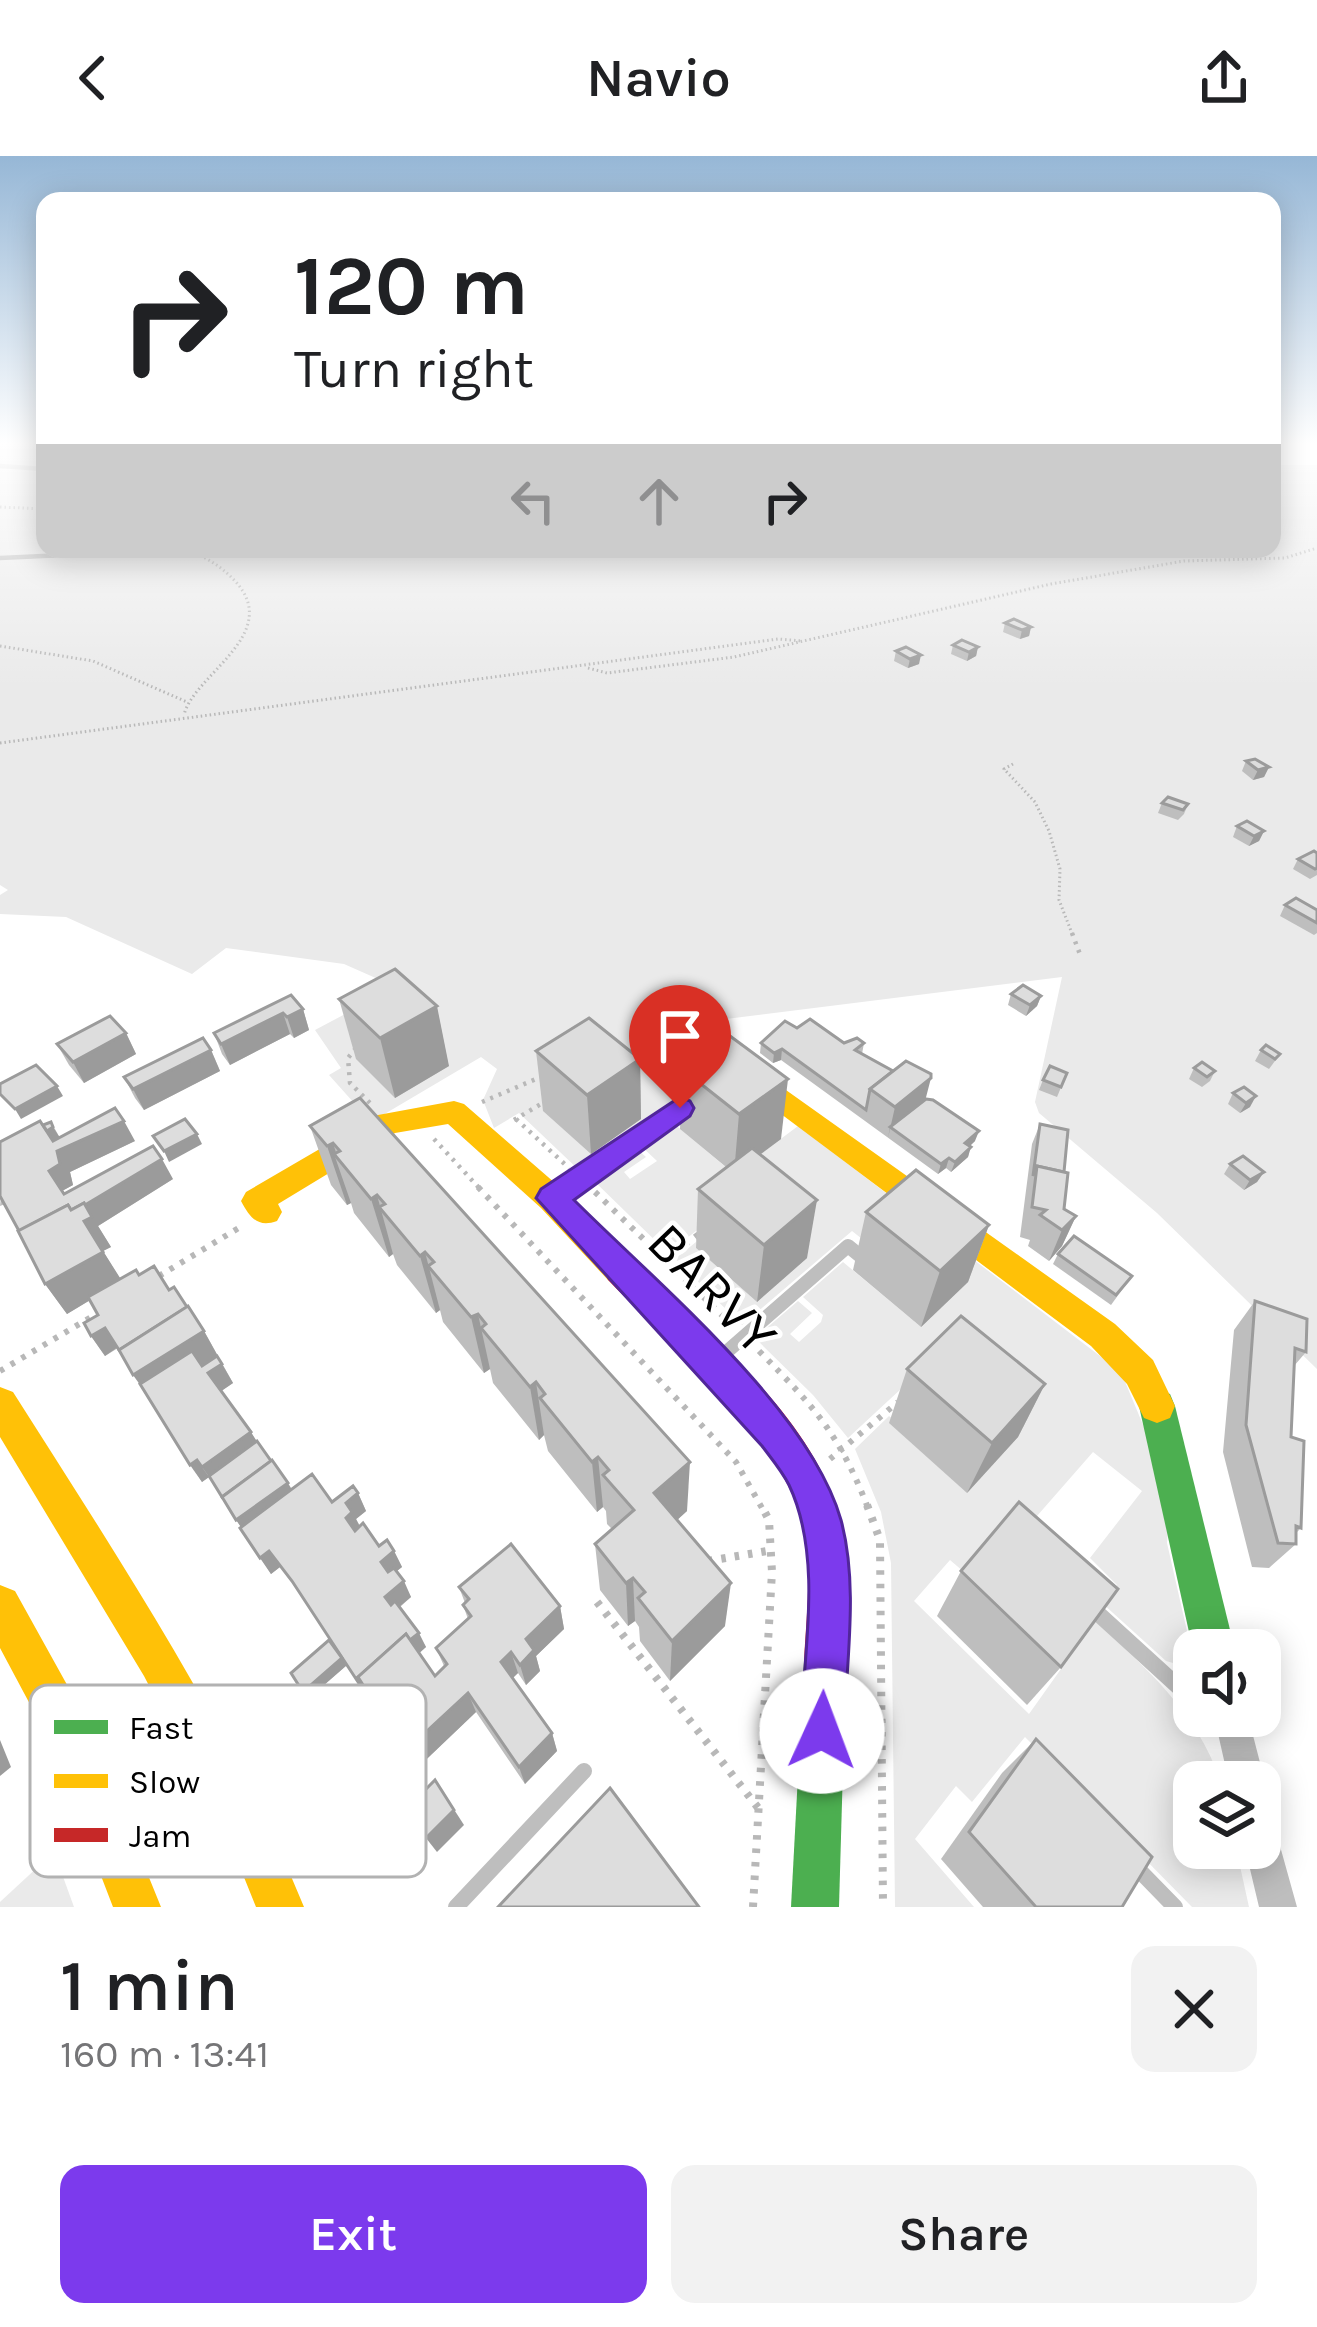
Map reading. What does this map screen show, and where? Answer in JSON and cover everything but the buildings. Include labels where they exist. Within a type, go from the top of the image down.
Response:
[{"type":"street","points":[[672,1079],[706,1043],[1103,1335],[1140,1372],[1156,1403],[1209,1629]]},
{"type":"street","name":"BARVY","points":[[266,1212],[257,1201],[388,1123],[454,1112],[552,1198],[775,1433],[804,1473],[822,1523],[828,1586],[815,1907]]},
{"type":"street","points":[[0,1404],[86,1536],[173,1685]]},
{"type":"street","points":[[0,1606],[43,1685]]},
{"type":"street","points":[[1269,1869],[1278,1907]]},
{"type":"street","points":[[125,1877],[137,1907]]},
{"type":"street","points":[[270,1877],[280,1907]]},
{"type":"lane","points":[[552,1198],[680,1108]]},
{"type":"lane","points":[[712,1364],[848,1246],[865,1260]]},
{"type":"lane","points":[[1077,1594],[1173,1682]]},
{"type":"lane","points":[[456,1907],[584,1771]]},
{"type":"lane","points":[[1127,1858],[1175,1907]]},
{"type":"path","points":[[583,667],[607,673],[661,667],[803,641],[1069,580],[1184,561],[1285,558],[1317,548]]},
{"type":"path","points":[[184,717],[187,702],[244,635],[248,599],[238,580],[206,558]]},
{"type":"path","points":[[0,743],[778,639],[803,641]]},
{"type":"path","points":[[0,646],[93,661],[187,702]]},
{"type":"path","points":[[1013,764],[1004,769],[1035,802],[1049,830],[1060,869],[1059,900],[1082,957]]},
{"type":"path","points":[[364,1051],[359,1045],[348,1058],[350,1083],[388,1123]]},
{"type":"path","points":[[511,1092],[558,1069]]},
{"type":"path","points":[[486,1136],[550,1098],[556,1102]]},
{"type":"path","points":[[426,1130],[736,1462],[769,1520],[773,1550],[752,1907]]},
{"type":"path","points":[[150,1281],[266,1212]]},
{"type":"path","points":[[665,1260],[705,1228],[712,1234]]},
{"type":"path","points":[[0,1372],[112,1304]]},
{"type":"path","points":[[804,1473],[846,1450],[896,1401],[904,1408]]},
{"type":"path","points":[[697,1571],[707,1562],[773,1550]]},
{"type":"path","points":[[597,1602],[759,1809]]},
{"type":"shaded area","points":[[0,525],[36,525],[36,558],[1281,558],[1281,525],[1317,525],[1317,1369],[1157,1213],[1039,1113],[1035,1102],[1062,977],[670,1026],[687,1047],[680,1061],[663,1074],[685,1098],[581,1172],[519,1113],[494,1128],[483,1100],[497,1069],[481,1057],[371,1122],[329,1075],[341,1068],[315,1030],[396,987],[344,964],[226,948],[192,974],[66,917],[0,914],[0,895],[8,890],[0,885]]},
{"type":"shaded area","points":[[672,1122],[734,1174],[798,1126],[1121,1372],[1171,1492],[1167,1543],[1187,1629],[1173,1629],[1173,1663],[1102,1603],[1117,1585],[1090,1558],[1142,1491],[1093,1452],[1037,1516],[1011,1522],[964,1572],[950,1560],[914,1601],[1029,1714],[1095,1621],[1173,1699],[1173,1737],[1201,1737],[1213,1761],[1173,1761],[1173,1869],[1241,1869],[1249,1907],[1192,1907],[1025,1737],[972,1802],[956,1786],[915,1839],[974,1907],[895,1907],[891,1563],[881,1512],[855,1449],[889,1416],[893,1419],[902,1388],[848,1438],[813,1395],[755,1338],[798,1301],[812,1313],[790,1334],[799,1342],[823,1315],[803,1297],[843,1262],[921,1327],[876,1250],[852,1231],[742,1325],[675,1259],[696,1242],[696,1248],[757,1302],[710,1220],[668,1253],[592,1179],[636,1148],[646,1157],[624,1172],[630,1179],[657,1161],[640,1145]]},
{"type":"shaded area","points":[[30,1874],[63,1877],[74,1907],[0,1907]]},
{"type":"waterway","points":[[0,558],[36,556]]},
{"type":"traffic: fast","points":[[1157,1406],[1209,1629]]},
{"type":"traffic: fast","points":[[815,1907],[825,1662]]},
{"type":"traffic: slow","points":[[696,1036],[1103,1335],[1140,1372],[1157,1406]]},
{"type":"traffic: slow","points":[[266,1212],[257,1201],[388,1123],[454,1112],[552,1199],[620,1270]]},
{"type":"traffic: slow","points":[[0,1404],[172,1685]]},
{"type":"traffic: slow","points":[[0,1606],[43,1685]]},
{"type":"traffic: slow","points":[[125,1877],[137,1907]]},
{"type":"traffic: slow","points":[[268,1877],[280,1907]]},
{"type":"traffic: jam","points":[[620,1270],[765,1421],[810,1489],[822,1522],[827,1557],[825,1662]]},
{"type":"route","points":[[680,1108],[552,1198],[712,1364],[775,1433],[804,1473],[822,1523],[828,1586],[822,1731]]}]
